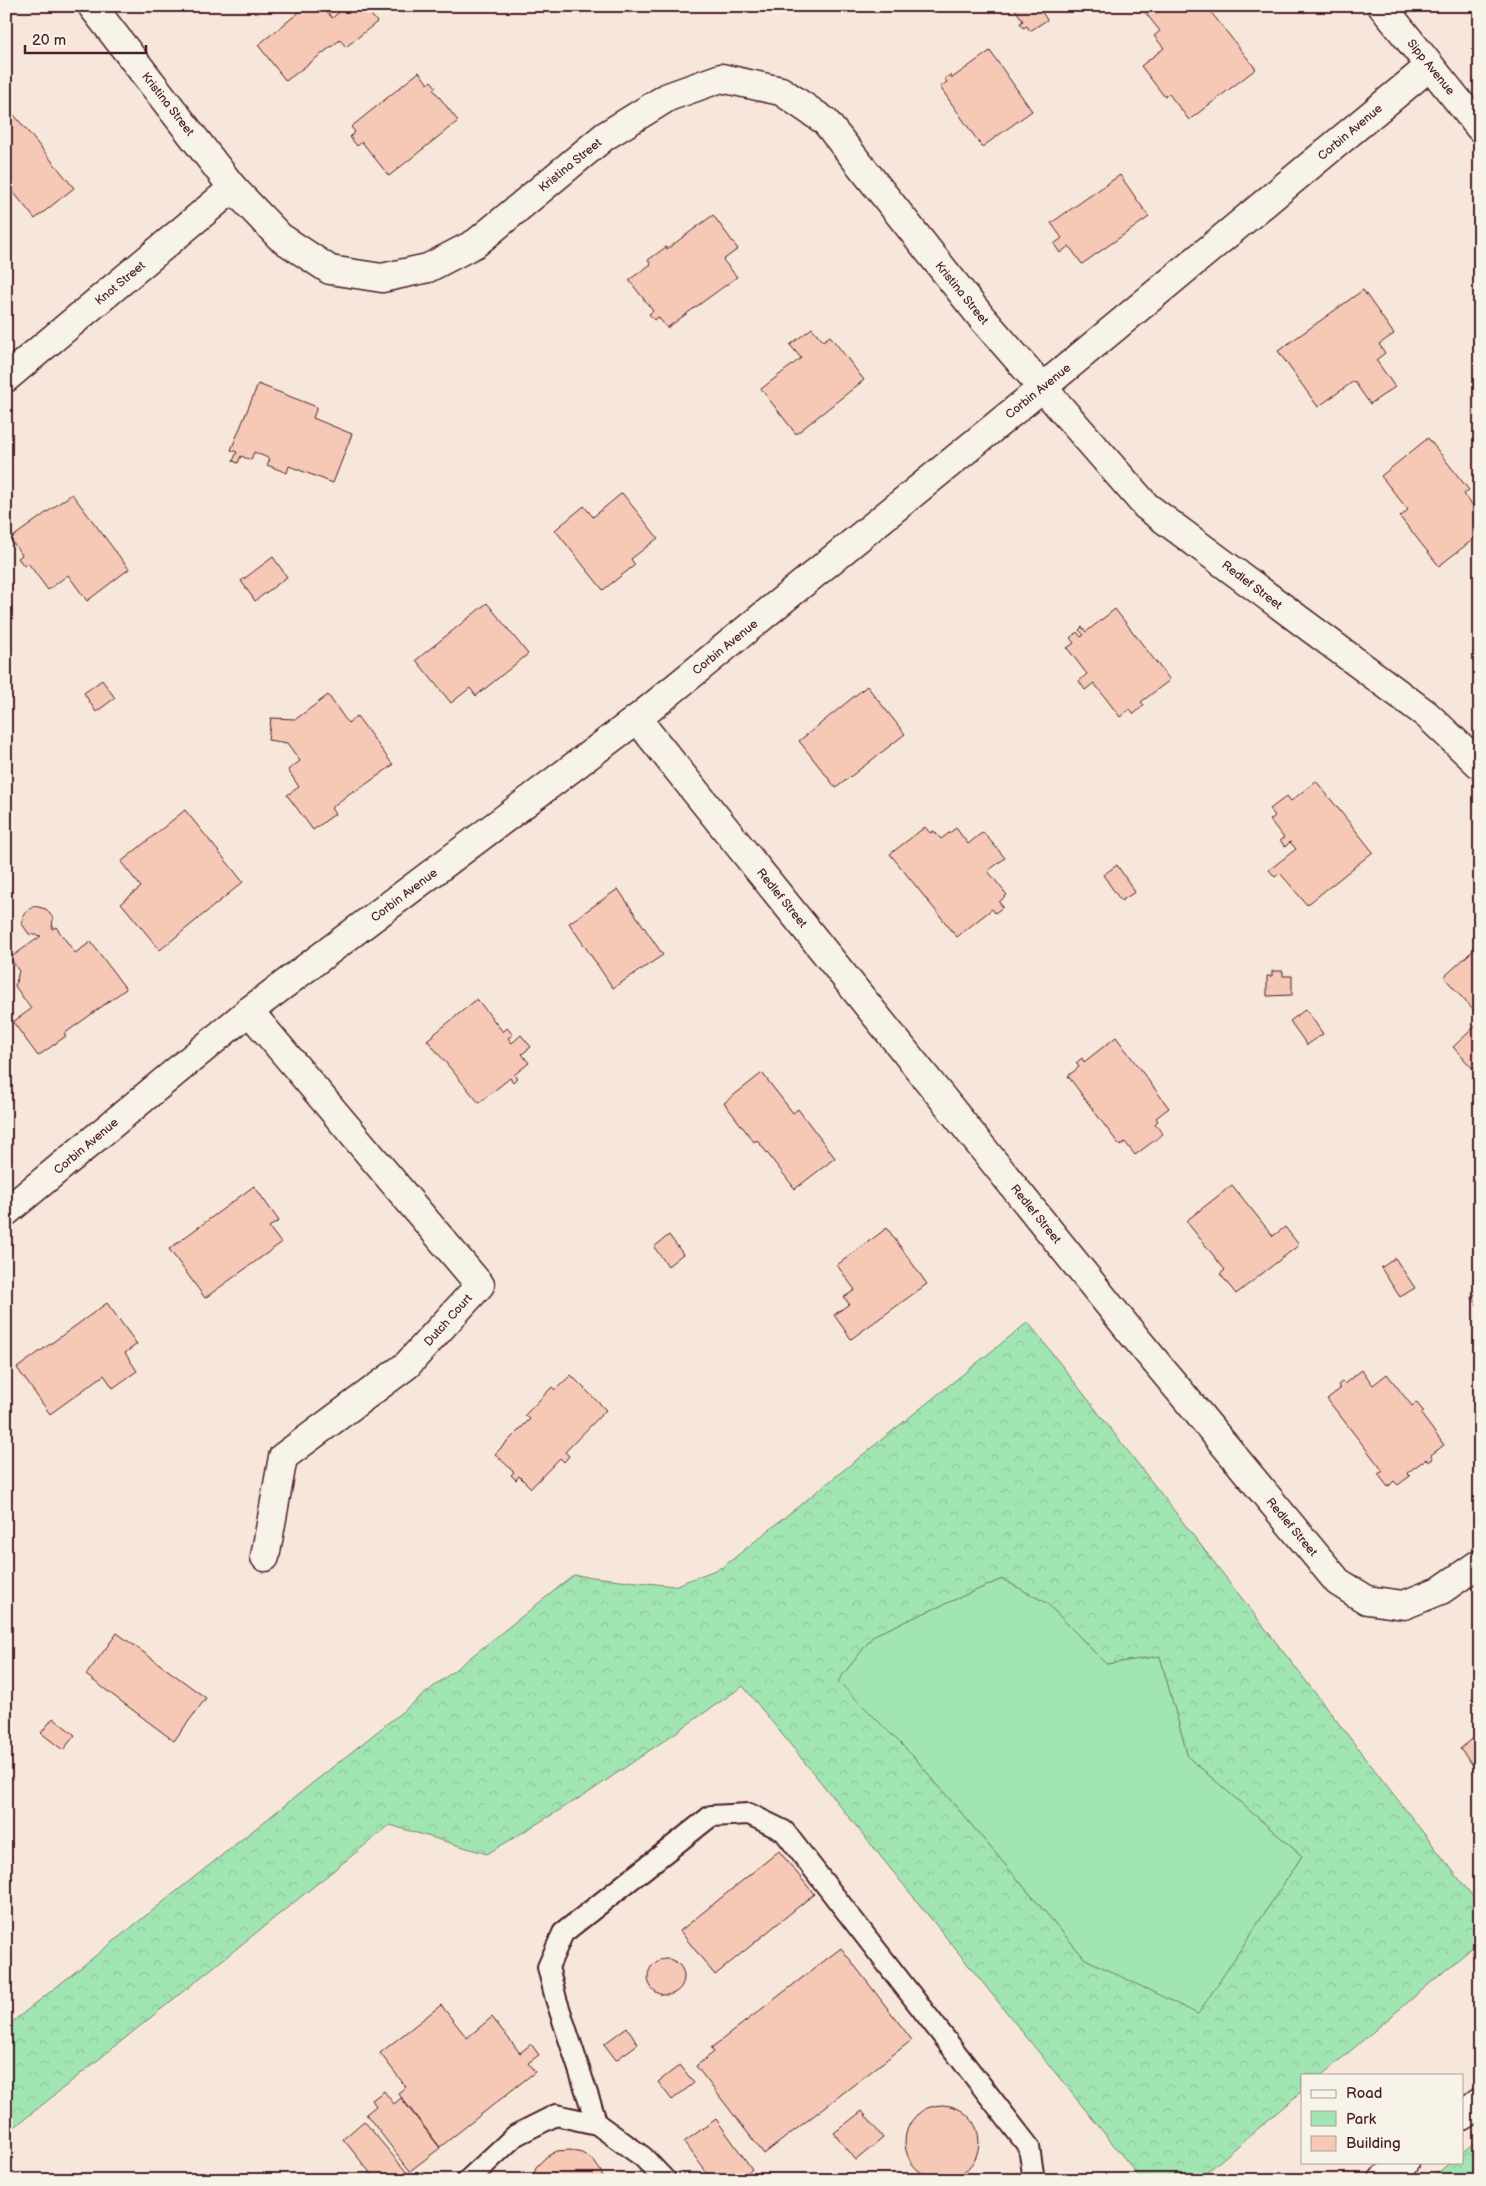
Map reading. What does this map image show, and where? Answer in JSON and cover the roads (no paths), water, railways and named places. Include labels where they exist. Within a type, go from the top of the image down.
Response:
[{"type":"street","name":"Kristina Street","points":[[92,6],[233,188],[280,236],[330,270],[382,278],[428,268],[476,243],[605,136],[668,97],[721,78],[781,91],[825,121],[982,318],[1042,388]]},
{"type":"street","name":"Sipp Avenue","points":[[1382,6],[1480,128]]},
{"type":"street","name":"Corbin Avenue","points":[[6,1212],[249,1011],[637,719],[1042,388],[1430,66]]},
{"type":"street","name":"Knot Street","points":[[6,378],[233,188]]},
{"type":"street","name":"Redlef Street","points":[[1042,388],[1146,506],[1426,714],[1480,765]]},
{"type":"street","name":"Redlef Street","points":[[637,719],[1130,1331],[1338,1582],[1367,1600],[1404,1606],[1441,1590],[1480,1563]]},
{"type":"street","name":"Dutch Court","points":[[249,1011],[480,1285],[408,1365],[283,1457],[265,1557]]},
{"type":"street","points":[[1464,2114],[1480,2102]]},
{"type":"street","points":[[1383,2180],[1403,2164]]},
{"type":"lane","points":[[597,2124],[556,1999],[548,1967],[564,1933],[711,1816],[749,1814],[784,1831],[1029,2147],[1034,2180]]},
{"type":"lane","points":[[468,2180],[516,2135],[556,2115],[597,2124],[643,2157],[665,2180]]}]
